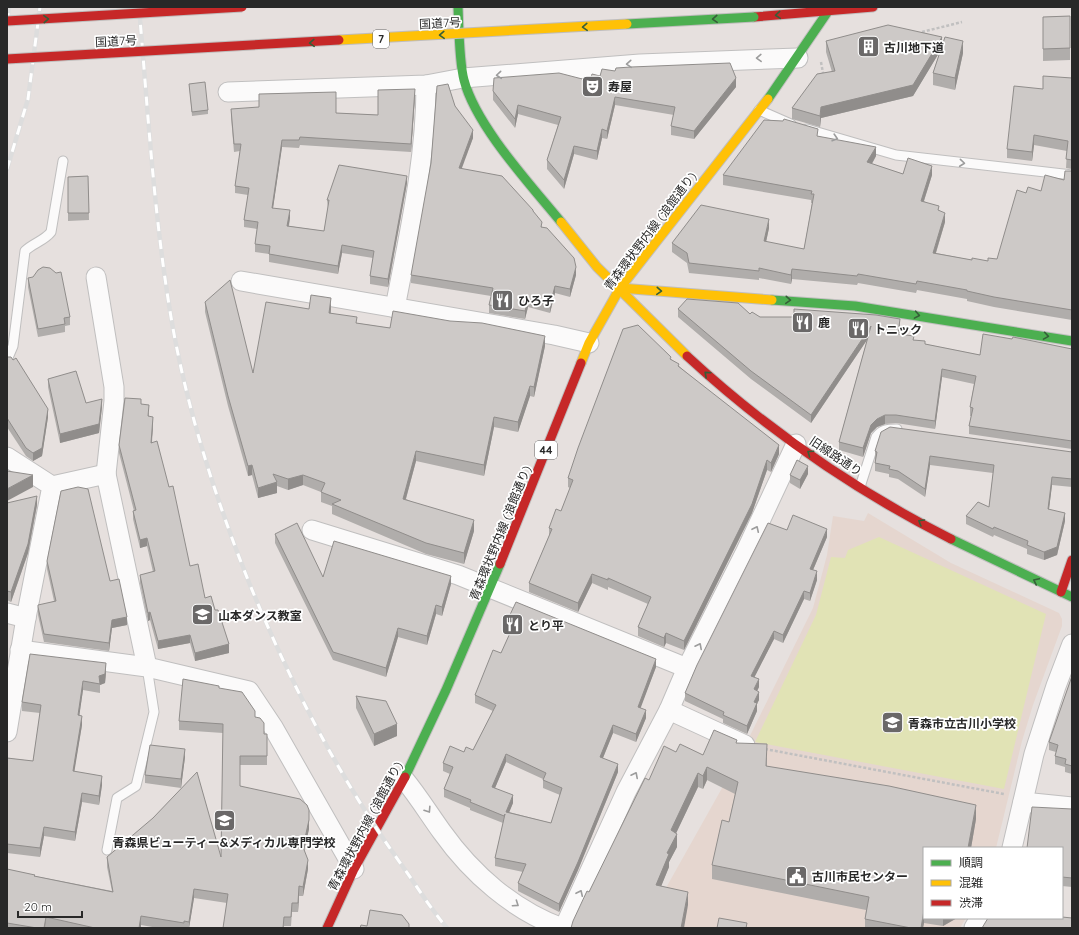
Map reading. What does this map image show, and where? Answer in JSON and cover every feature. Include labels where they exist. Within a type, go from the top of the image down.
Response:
[{"type":"main road","points":[[7,21],[242,7]]},
{"type":"main road","name":"旧線路通り","points":[[458,7],[464,78],[473,103],[504,152],[597,267],[620,288],[658,329],[711,378],[796,444],[860,487],[935,531],[992,560],[1072,597]]},
{"type":"main road","name":"国道7号","points":[[7,60],[754,17],[830,9],[874,7]]},
{"type":"main road","name":"青森環状野内線 (浪館通り)","points":[[327,928],[354,870],[404,779],[491,587],[590,343],[620,288],[759,110],[798,58],[830,9]]},
{"type":"main road","points":[[620,288],[855,306],[1072,341]]},
{"type":"main road","points":[[1061,592],[1072,560]]},
{"type":"street","points":[[228,92],[426,85],[464,78],[640,64],[798,58]]},
{"type":"street","points":[[395,308],[422,164],[426,110],[426,85]]},
{"type":"street","points":[[96,277],[114,387],[106,474],[147,667]]},
{"type":"street","points":[[241,281],[554,335],[590,343]]},
{"type":"street","points":[[404,779],[426,806],[442,832],[480,877],[527,911],[547,922],[563,928],[626,792],[669,710],[687,668],[746,551],[796,444]]},
{"type":"street","points":[[7,457],[52,486],[106,474]]},
{"type":"street","points":[[7,732],[20,650],[52,486]]},
{"type":"street","points":[[312,530],[458,575],[491,587],[687,668]]},
{"type":"street","points":[[7,613],[26,618]]},
{"type":"street","points":[[1012,847],[1016,798],[1037,747],[1056,686],[1072,644]]},
{"type":"street","points":[[20,650],[147,667],[238,687],[252,693],[273,727],[354,870]]},
{"type":"street","points":[[669,710],[745,745]]},
{"type":"street","points":[[1016,798],[1072,807]]},
{"type":"street","points":[[974,928],[979,919]]},
{"type":"lane","points":[[759,110],[779,121],[896,154],[1072,175]]},
{"type":"lane","points":[[7,360],[13,346],[25,251],[31,245],[47,238],[51,232],[63,161]]},
{"type":"lane","points":[[860,487],[876,437],[880,431],[895,429],[910,431]]},
{"type":"lane","points":[[107,850],[117,798],[136,786],[154,712],[147,667]]},
{"type":"path","points":[[922,32],[962,22]]},
{"type":"path","points":[[820,59],[823,73]]},
{"type":"path","points":[[745,745],[1016,798]]},
{"type":"shaded area","name":"青森市立古川小学校","points":[[868,513],[951,563],[1059,613],[1062,619],[1062,626],[1033,705],[1022,741],[996,847],[923,847],[923,919],[965,919],[960,928],[653,928],[662,895],[740,756],[813,608],[827,555],[833,516],[864,521]]},
{"type":"green space","points":[[879,537],[1046,614],[1004,789],[755,742],[816,615],[831,557],[845,558],[848,550]]},
{"type":"building","points":[[1070,16],[1070,48],[1043,49],[1043,17]]},
{"type":"building","points":[[888,25],[942,37],[913,85],[821,107],[820,116],[792,108],[817,74],[835,71],[826,41]]},
{"type":"building","points":[[945,37],[963,41],[955,78],[933,73]]},
{"type":"building","points":[[730,63],[736,78],[694,131],[671,126],[675,107],[615,97],[607,131],[602,129],[597,151],[574,146],[564,180],[547,160],[561,117],[518,105],[515,119],[493,91],[494,78],[559,73],[590,81],[592,74],[600,76],[602,69],[615,71],[616,68]]},
{"type":"building","points":[[1043,76],[1072,78],[1072,160],[1066,159],[1068,141],[1034,135],[1032,152],[1007,149],[1014,86],[1043,89]]},
{"type":"building","points":[[205,82],[208,110],[192,112],[189,84]]},
{"type":"building","points":[[448,84],[455,106],[473,130],[459,168],[502,176],[533,210],[542,222],[541,227],[547,228],[574,258],[576,267],[570,289],[555,286],[550,305],[528,299],[525,311],[489,305],[493,288],[411,275],[431,163],[437,86]]},
{"type":"building","points":[[415,89],[411,144],[300,137],[299,140],[282,140],[272,208],[290,210],[287,226],[324,231],[329,200],[327,200],[339,165],[407,176],[388,279],[370,276],[374,251],[342,245],[338,266],[269,254],[270,246],[255,244],[258,222],[244,220],[249,188],[235,186],[241,144],[234,144],[231,109],[259,107],[259,94],[336,92],[336,113],[378,115],[378,90]]},
{"type":"building","points":[[784,119],[818,129],[817,136],[876,147],[867,162],[903,174],[908,158],[932,166],[921,201],[939,206],[938,210],[945,213],[933,253],[972,260],[972,258],[988,261],[988,258],[997,259],[1017,190],[1026,193],[1028,187],[1041,191],[1045,175],[1064,180],[1065,171],[1072,171],[1072,310],[994,297],[967,290],[917,281],[916,284],[858,274],[857,276],[792,269],[791,275],[759,268],[759,271],[689,263],[687,253],[672,243],[701,205],[769,219],[764,241],[804,249],[814,194],[811,194],[812,191],[723,175],[764,120],[783,121]]},
{"type":"building","points":[[88,176],[89,213],[68,213],[68,177]]},
{"type":"building","points":[[43,267],[50,268],[56,273],[61,272],[70,317],[64,318],[65,324],[38,329],[28,278],[33,277],[38,270]]},
{"type":"building","points":[[230,280],[253,373],[266,302],[309,309],[311,295],[331,298],[329,313],[357,317],[356,323],[390,328],[393,311],[450,321],[482,323],[545,336],[534,387],[530,386],[518,422],[494,417],[484,465],[416,451],[403,499],[474,520],[464,553],[426,543],[332,504],[341,500],[321,492],[325,483],[303,475],[288,479],[273,474],[277,482],[258,488],[252,465],[248,466],[228,396],[205,302]]},
{"type":"building","points":[[687,299],[738,303],[750,314],[752,312],[760,317],[794,317],[794,309],[876,315],[900,319],[898,334],[914,336],[913,340],[925,341],[925,344],[980,355],[983,334],[1012,339],[1013,337],[1072,349],[1072,441],[969,426],[973,408],[970,407],[976,376],[942,369],[935,421],[896,415],[885,415],[877,419],[871,425],[863,448],[839,442],[871,326],[811,415],[751,371],[678,309]]},
{"type":"building","points":[[638,325],[671,357],[670,359],[679,364],[678,366],[779,445],[771,463],[767,460],[752,504],[684,641],[666,633],[664,638],[638,627],[651,597],[608,578],[608,580],[592,574],[578,603],[529,583],[552,529],[549,528],[556,509],[561,511],[573,480],[568,478],[623,329]]},
{"type":"building","points":[[7,357],[11,357],[13,360],[16,358],[48,409],[42,448],[33,453],[26,448],[7,418]]},
{"type":"building","points":[[76,371],[86,403],[102,399],[99,424],[60,434],[48,379]]},
{"type":"building","points":[[125,398],[141,399],[141,404],[149,405],[148,416],[153,417],[151,443],[157,441],[169,487],[173,486],[190,566],[198,564],[205,598],[211,596],[215,610],[218,610],[229,644],[195,653],[190,635],[158,641],[150,612],[148,613],[140,575],[155,571],[147,538],[140,540],[133,511],[136,510],[119,445]]},
{"type":"building","points":[[890,427],[1072,452],[1072,479],[1052,477],[1048,509],[1065,513],[1057,547],[1044,552],[1027,545],[1028,541],[994,527],[993,529],[966,516],[978,502],[989,507],[994,465],[930,456],[925,489],[898,471],[889,469],[890,466],[875,463],[877,452],[875,451],[881,432]]},
{"type":"building","points":[[797,460],[808,466],[800,480],[790,475]]},
{"type":"building","points":[[7,471],[33,475],[7,489]]},
{"type":"building","points":[[78,487],[88,489],[110,581],[119,579],[127,617],[112,620],[109,643],[44,634],[38,607],[38,605],[56,601],[47,561],[61,491]]},
{"type":"building","points":[[37,496],[28,544],[11,592],[7,591],[7,503]]},
{"type":"building","points":[[793,515],[827,529],[810,569],[817,571],[810,593],[804,591],[783,635],[774,631],[751,676],[759,679],[754,689],[759,692],[754,702],[757,703],[747,726],[723,715],[724,712],[685,693],[697,665],[768,523],[787,530]]},
{"type":"building","points":[[297,523],[323,577],[334,541],[451,576],[442,607],[436,605],[427,636],[398,628],[386,668],[333,652],[275,534]]},
{"type":"building","points":[[516,602],[656,659],[638,707],[646,710],[636,734],[613,725],[600,757],[618,764],[559,904],[518,883],[526,864],[495,858],[505,814],[504,816],[444,789],[453,767],[443,763],[450,746],[464,752],[466,747],[473,750],[496,705],[475,695],[493,650],[501,653],[515,622],[508,619]],"holes":[[[506,754],[546,773],[543,780],[562,788],[551,823],[506,812],[513,795],[492,787]]]},
{"type":"building","points":[[30,654],[106,663],[105,674],[99,676],[100,684],[83,681],[78,715],[82,716],[73,771],[102,776],[99,796],[82,793],[75,832],[44,827],[40,848],[7,844],[7,758],[33,761],[41,705],[22,702]]},
{"type":"building","points":[[1072,676],[1072,766],[1065,764],[1066,759],[1055,756],[1058,745],[1049,742]]},
{"type":"building","points":[[183,679],[242,692],[255,711],[255,717],[260,718],[264,723],[264,734],[267,734],[267,756],[240,756],[240,786],[300,799],[307,805],[309,810],[309,820],[303,847],[308,860],[303,887],[299,886],[298,903],[292,903],[291,917],[284,917],[283,928],[223,928],[228,894],[194,889],[189,922],[184,921],[184,923],[141,916],[139,928],[95,928],[46,917],[44,928],[7,923],[7,869],[113,892],[107,857],[153,818],[197,772],[221,857],[223,724],[179,721]]},
{"type":"building","points":[[356,696],[386,701],[397,724],[374,734]]},
{"type":"building","points":[[714,730],[737,740],[736,743],[767,744],[766,766],[889,786],[976,805],[968,847],[923,847],[923,916],[921,928],[911,928],[865,919],[869,897],[712,865],[722,820],[729,822],[738,782],[707,767],[703,776],[698,773],[671,830],[677,834],[667,853],[669,854],[656,885],[688,892],[681,928],[571,928],[587,891],[589,892],[645,778],[649,780],[664,746],[676,752],[680,744],[703,755]]},
{"type":"building","points":[[150,745],[185,749],[181,779],[145,775]]},
{"type":"building","points":[[1032,807],[1072,809],[1072,878],[1063,877],[1063,847],[1027,847]]},
{"type":"building","points":[[370,910],[402,915],[409,924],[409,928],[360,928],[361,925],[367,926]]},
{"type":"building","points":[[719,918],[747,923],[746,928],[717,928]]},
{"type":"building","points":[[1072,918],[1072,928],[982,928],[987,919]]},
{"type":"railway","points":[[7,22],[9,7]]},
{"type":"railway","points":[[7,169],[28,99],[40,7]]},
{"type":"railway","points":[[139,7],[152,165],[166,284],[172,323],[186,390],[204,456],[250,585],[282,658],[317,729],[378,831],[447,928]]},
{"type":"traffic: fast","points":[[458,7],[461,64],[470,98],[505,154],[561,222]]},
{"type":"traffic: fast","points":[[768,99],[831,7]]},
{"type":"traffic: fast","points":[[627,24],[754,17]]},
{"type":"traffic: fast","points":[[772,300],[855,306],[1072,341]]},
{"type":"traffic: fast","points":[[951,539],[1072,597]]},
{"type":"traffic: fast","points":[[405,777],[446,690],[500,564]]},
{"type":"traffic: slow","points":[[339,40],[627,24]]},
{"type":"traffic: slow","points":[[581,363],[589,343],[620,288],[768,99]]},
{"type":"traffic: slow","points":[[561,222],[597,267],[687,356]]},
{"type":"traffic: slow","points":[[620,288],[772,300]]},
{"type":"traffic: jam","points":[[7,21],[242,7]]},
{"type":"traffic: jam","points":[[754,17],[873,7]]},
{"type":"traffic: jam","points":[[7,59],[339,40]]},
{"type":"traffic: jam","points":[[687,356],[717,383],[780,433],[846,479],[951,539]]},
{"type":"traffic: jam","points":[[500,564],[581,363]]},
{"type":"traffic: jam","points":[[1061,592],[1072,560]]},
{"type":"traffic: jam","points":[[327,928],[354,869],[405,777]]},
{"type":"place","name":"古川地下道","points":[[868,47]]},
{"type":"place","name":"寿屋","points":[[592,86]]},
{"type":"place","name":"ひろ子","points":[[502,300]]},
{"type":"place","name":"鹿","points":[[803,322]]},
{"type":"place","name":"トニック","points":[[859,329]]},
{"type":"place","name":"山本ダンス教室","points":[[203,615]]},
{"type":"place","name":"とり平","points":[[513,625]]},
{"type":"place","name":"青森市立古川小学校","points":[[892,723]]},
{"type":"place","name":"青森県ビューティー&メディカル専門学校","points":[[224,821]]},
{"type":"place","name":"古川市民センター","points":[[796,876]]}]
